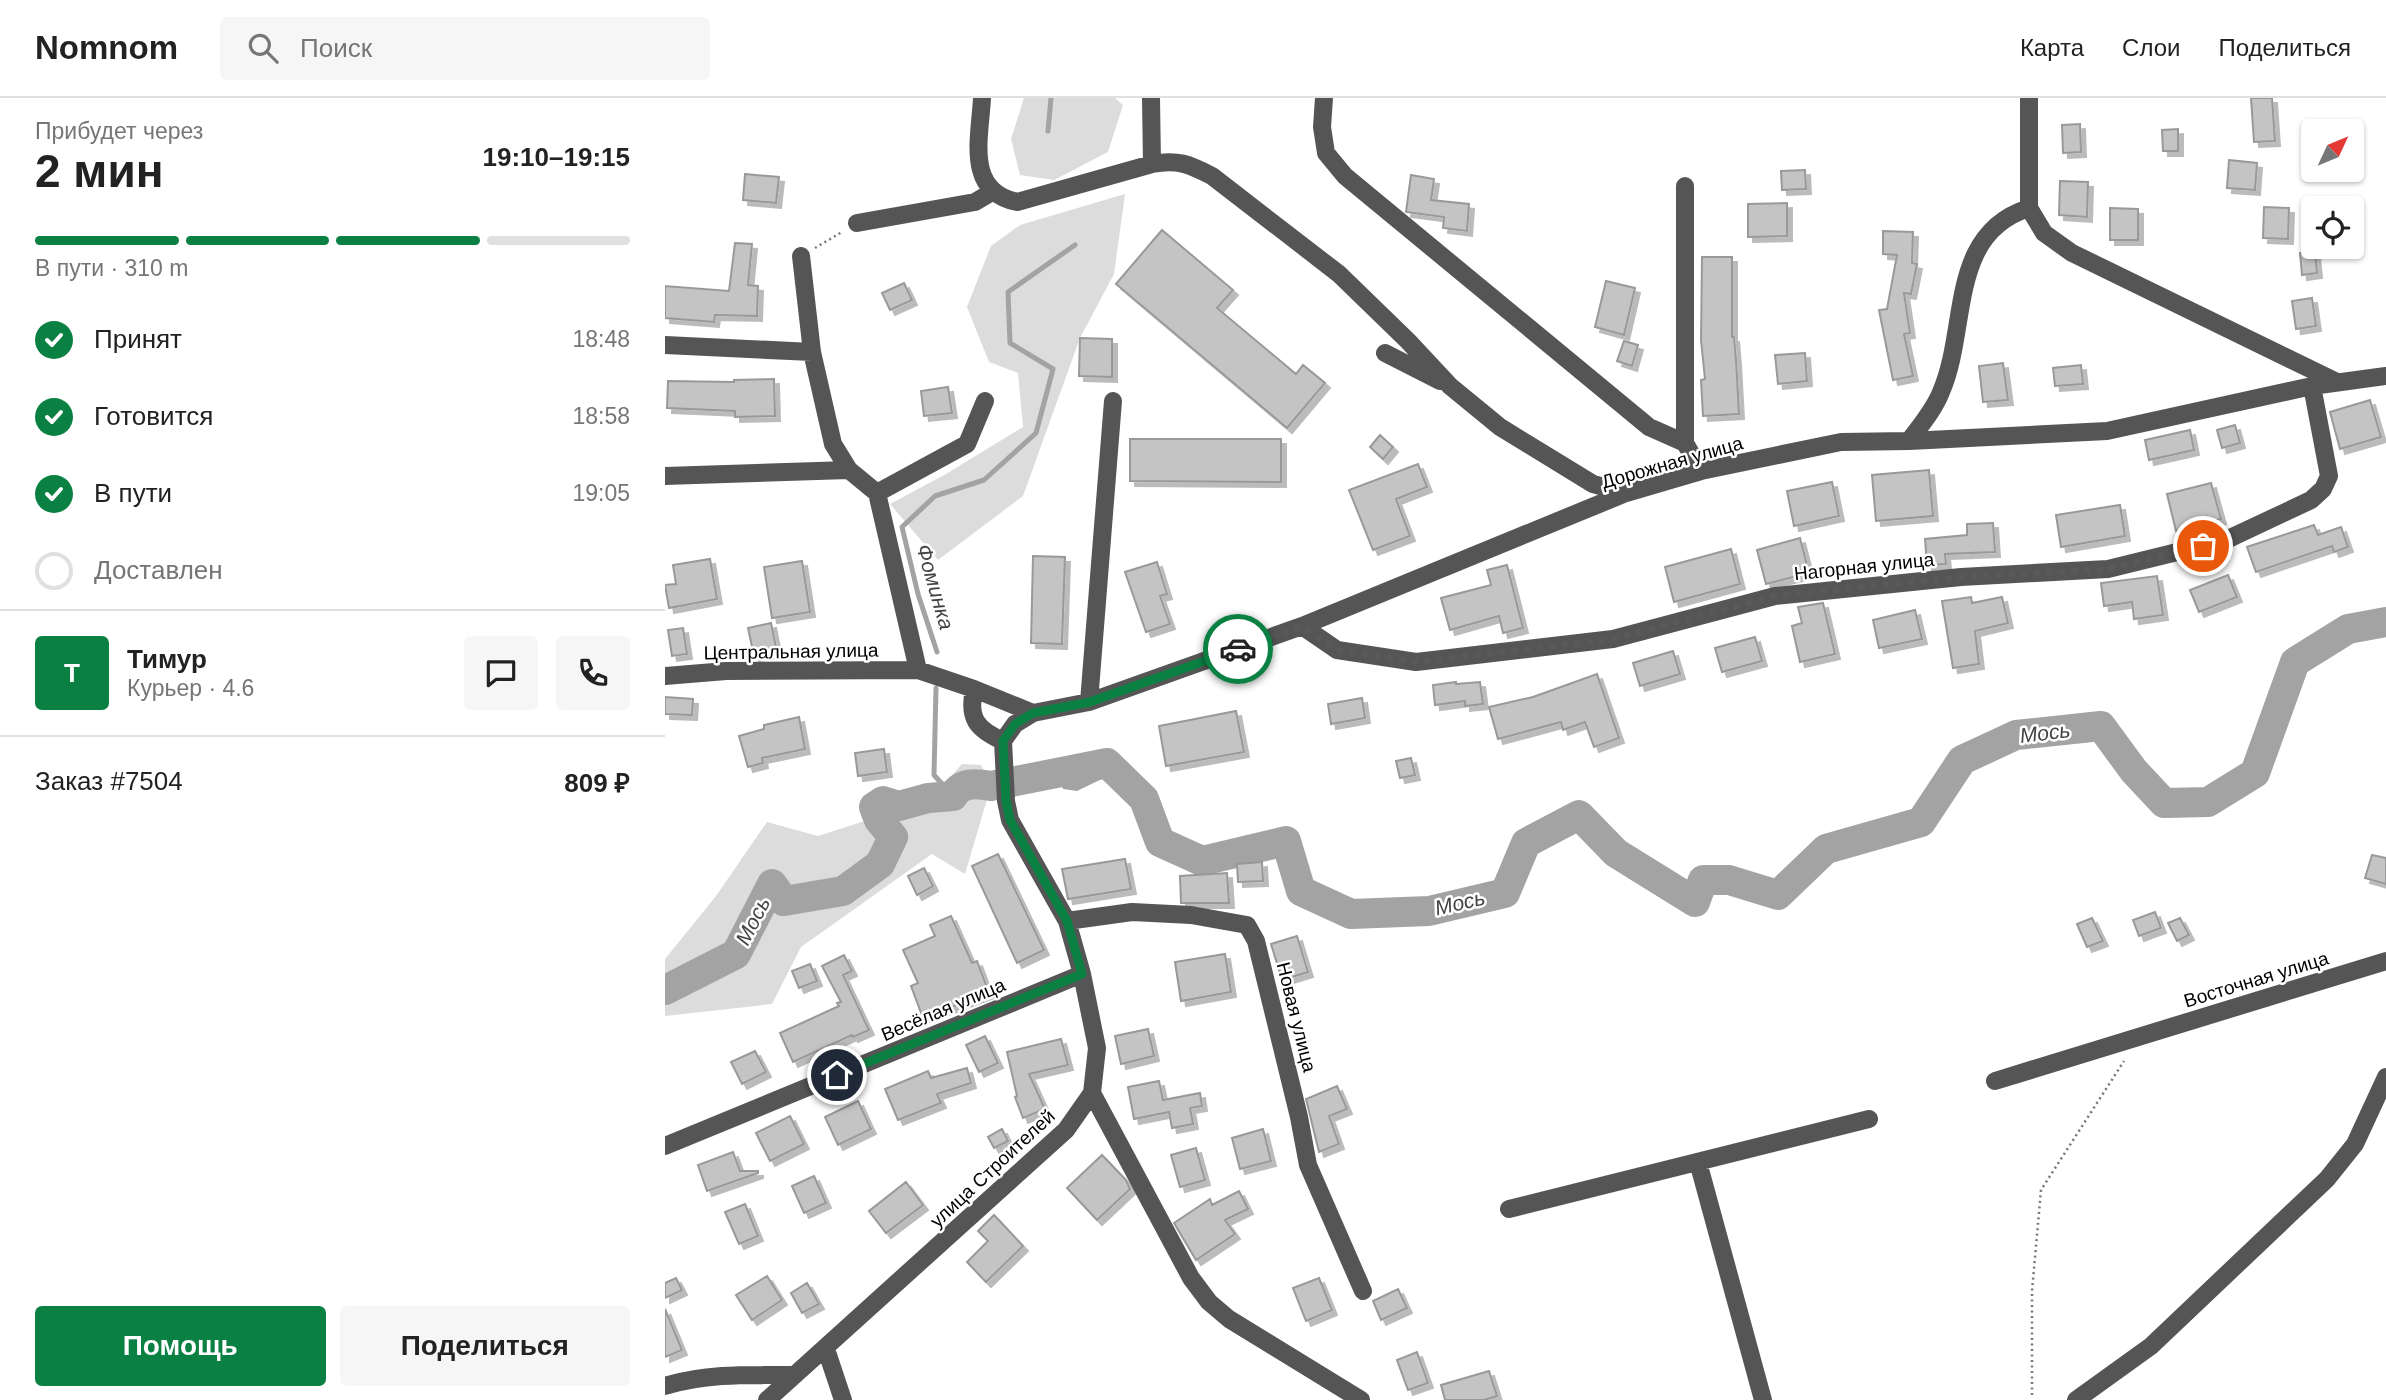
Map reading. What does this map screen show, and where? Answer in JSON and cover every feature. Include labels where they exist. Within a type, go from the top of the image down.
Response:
[{"type":"street","points":[[982,98],[979,164],[984,181],[992,192],[1017,202],[1152,164],[1169,161],[1190,165],[1212,176],[1339,274],[1450,386],[1500,427],[1593,484],[1626,493]]},
{"type":"street","points":[[1151,98],[1152,164]]},
{"type":"street","points":[[1324,98],[1322,127],[1326,153],[1345,176],[1649,427],[1685,443]]},
{"type":"street","points":[[2029,98],[2029,208],[2044,233],[2072,253],[2337,383]]},
{"type":"street","points":[[1685,186],[1685,443],[1701,471]]},
{"type":"street","points":[[857,223],[975,202],[992,192]]},
{"type":"street","points":[[1909,441],[1941,393],[1949,367],[1970,264],[1979,245],[2012,213],[2029,208]]},
{"type":"street","points":[[801,256],[811,352],[833,444],[849,470],[877,493],[918,670]]},
{"type":"street","points":[[665,345],[811,352]]},
{"type":"street","points":[[1385,354],[1450,386]]},
{"type":"street","name":"Дорожная улица","points":[[1033,713],[1090,702],[1301,626],[1626,493],[1701,471],[1841,442],[2107,431],[2312,386],[2386,376]]},
{"type":"street","name":"Нагорная улица","points":[[1301,626],[1337,650],[1416,662],[1613,639],[1775,596],[1961,577],[2108,569],[2226,540],[2311,500],[2323,489],[2329,476],[2312,386]]},
{"type":"street","points":[[877,493],[967,444],[985,401]]},
{"type":"street","points":[[1090,702],[1113,401]]},
{"type":"street","points":[[665,476],[849,470]]},
{"type":"street","name":"Центральная улица","points":[[665,676],[726,670],[918,670],[1033,713]]},
{"type":"street","points":[[974,689],[970,708],[977,724],[991,736],[1003,741],[1015,724],[1033,713]]},
{"type":"street","name":"улица Строителей","points":[[767,1400],[1066,1129],[1092,1093],[1097,1048],[1082,974],[1067,921],[1010,820],[1006,801],[1003,741]]},
{"type":"street","name":"Новая улица","points":[[1067,921],[1132,912],[1191,915],[1247,925],[1256,941],[1299,1116],[1308,1165],[1363,1291]]},
{"type":"street","name":"Восточная улица","points":[[1995,1081],[2386,961]]},
{"type":"street","name":"Весёлая улица","points":[[665,1146],[1082,974]]},
{"type":"street","points":[[2076,1400],[2151,1346],[2327,1180],[2355,1144],[2386,1077]]},
{"type":"street","points":[[1092,1093],[1191,1278],[1209,1302],[1229,1319],[1361,1400]]},
{"type":"street","points":[[1509,1209],[1868,1119]]},
{"type":"street","points":[[1698,1162],[1763,1400]]},
{"type":"street","points":[[826,1349],[843,1400]]},
{"type":"street","points":[[665,1386],[721,1376],[795,1375]]},
{"type":"path","points":[[801,256],[857,223]]},
{"type":"path","points":[[2032,1395],[2032,1291],[2041,1190],[2124,1061]]},
{"type":"shaded area","points":[[1024,98],[1115,98],[1123,105],[1108,152],[1054,180],[1020,175],[1011,139]]},
{"type":"shaded area","points":[[1125,194],[1114,274],[1080,338],[1023,496],[938,560],[890,504],[1023,427],[1018,373],[989,362],[967,307],[991,246],[1020,225]]},
{"type":"shaded area","points":[[1087,756],[1103,758],[1100,765],[1108,771],[1108,776],[1077,791],[1063,789],[1060,782],[1064,778],[1066,764]]},
{"type":"shaded area","points":[[962,764],[981,765],[991,786],[965,874],[932,854],[801,947],[772,1004],[665,1016],[665,959],[716,896],[767,822],[818,836],[930,800]]},
{"type":"building","points":[[2251,98],[2272,98],[2275,141],[2254,142]]},
{"type":"building","points":[[2080,124],[2081,152],[2063,153],[2062,125]]},
{"type":"building","points":[[2178,129],[2178,151],[2163,151],[2162,130]]},
{"type":"building","points":[[2229,160],[2257,163],[2255,190],[2227,188]]},
{"type":"building","points":[[1805,170],[1806,189],[1782,190],[1781,171]]},
{"type":"building","points":[[745,174],[779,177],[776,203],[743,200]]},
{"type":"building","points":[[1411,175],[1434,179],[1431,200],[1469,204],[1467,231],[1443,228],[1444,217],[1406,212]]},
{"type":"building","points":[[2060,181],[2088,182],[2087,217],[2059,215]]},
{"type":"building","points":[[1787,203],[1787,236],[1748,237],[1748,204]]},
{"type":"building","points":[[2264,207],[2289,208],[2288,239],[2263,238]]},
{"type":"building","points":[[2110,208],[2138,209],[2138,240],[2110,240]]},
{"type":"building","points":[[1162,230],[1233,290],[1217,308],[1296,374],[1303,365],[1325,383],[1287,428],[1116,284]]},
{"type":"building","points":[[1883,231],[1913,232],[1912,263],[1917,264],[1911,294],[1904,293],[1910,333],[1904,334],[1913,376],[1893,380],[1879,310],[1887,309],[1897,255],[1883,254]]},
{"type":"building","points":[[735,243],[752,244],[748,285],[758,286],[757,316],[715,315],[714,322],[665,318],[665,286],[729,291]]},
{"type":"building","points":[[2300,253],[2301,259],[2316,259],[2317,273],[2302,275]]},
{"type":"building","points":[[1702,257],[1732,257],[1732,337],[1739,414],[1703,416],[1701,380],[1705,379],[1701,340]]},
{"type":"building","points":[[1606,281],[1635,288],[1624,335],[1595,327]]},
{"type":"building","points":[[904,283],[912,300],[890,310],[882,293]]},
{"type":"building","points":[[2312,298],[2316,326],[2296,329],[2292,301]]},
{"type":"building","points":[[1080,338],[1112,339],[1112,377],[1079,376]]},
{"type":"building","points":[[1624,341],[1638,345],[1632,366],[1617,361]]},
{"type":"building","points":[[1805,353],[1807,381],[1778,384],[1775,355]]},
{"type":"building","points":[[2003,363],[2008,400],[1983,402],[1979,366]]},
{"type":"building","points":[[2081,365],[2083,384],[2055,386],[2053,368]]},
{"type":"building","points":[[774,379],[775,416],[735,417],[735,411],[667,408],[668,381],[734,382]]},
{"type":"building","points":[[948,387],[952,413],[924,416],[921,391]]},
{"type":"building","points":[[2370,400],[2381,437],[2340,449],[2330,412]]},
{"type":"building","points":[[2235,425],[2240,443],[2222,448],[2217,430]]},
{"type":"building","points":[[2190,430],[2194,450],[2149,460],[2145,440]]},
{"type":"building","points":[[1380,435],[1393,447],[1383,459],[1370,447]]},
{"type":"building","points":[[1130,439],[1281,439],[1281,482],[1130,481]]},
{"type":"building","points":[[1418,464],[1427,487],[1396,499],[1410,536],[1373,550],[1349,490]]},
{"type":"building","points":[[1929,470],[1933,516],[1876,521],[1872,475]]},
{"type":"building","points":[[1832,482],[1839,516],[1794,526],[1787,491]]},
{"type":"building","points":[[2211,483],[2221,519],[2176,531],[2167,494]]},
{"type":"building","points":[[2120,505],[2125,536],[2061,547],[2056,515]]},
{"type":"building","points":[[1993,523],[1995,552],[1945,554],[1946,564],[1927,565],[1925,539],[1967,535],[1967,524]]},
{"type":"building","points":[[2314,525],[2318,535],[2341,527],[2348,547],[2334,552],[2332,546],[2256,572],[2247,547]]},
{"type":"building","points":[[1800,538],[1809,573],[1766,584],[1757,550]]},
{"type":"building","points":[[1731,549],[1740,584],[1674,602],[1665,567]]},
{"type":"building","points":[[1033,556],[1065,557],[1062,644],[1031,643]]},
{"type":"building","points":[[710,559],[717,599],[669,608],[665,585],[676,584],[673,565]]},
{"type":"building","points":[[802,561],[810,612],[772,618],[764,567]]},
{"type":"building","points":[[1157,562],[1167,594],[1160,596],[1170,624],[1146,632],[1125,572]]},
{"type":"building","points":[[1507,565],[1523,628],[1503,633],[1499,616],[1450,630],[1441,598],[1491,585],[1487,570]]},
{"type":"building","points":[[2228,575],[2237,597],[2199,612],[2190,590]]},
{"type":"building","points":[[2157,576],[2163,615],[2134,619],[2132,602],[2104,606],[2101,583]]},
{"type":"building","points":[[1971,597],[1972,603],[2002,597],[2008,623],[1975,631],[1979,664],[1953,668],[1942,601]]},
{"type":"building","points":[[1823,603],[1835,654],[1800,662],[1792,626],[1802,623],[1798,607]]},
{"type":"building","points":[[1915,610],[1922,639],[1879,648],[1873,620]]},
{"type":"building","points":[[771,623],[777,652],[754,656],[748,628]]},
{"type":"building","points":[[683,628],[687,654],[672,656],[668,630]]},
{"type":"building","points":[[1755,637],[1762,661],[1722,672],[1715,648]]},
{"type":"building","points":[[1673,651],[1680,674],[1640,686],[1633,663]]},
{"type":"building","points":[[1597,674],[1619,738],[1594,747],[1585,722],[1563,730],[1561,722],[1498,739],[1489,707],[1533,697]]},
{"type":"building","points":[[1480,682],[1483,704],[1465,706],[1465,701],[1435,705],[1433,685]]},
{"type":"building","points":[[665,697],[693,699],[692,715],[665,714]]},
{"type":"building","points":[[1362,698],[1365,718],[1331,724],[1328,704]]},
{"type":"building","points":[[1236,711],[1244,752],[1166,766],[1159,726]]},
{"type":"building","points":[[799,717],[805,749],[762,758],[763,763],[748,767],[739,736],[764,729],[764,725]]},
{"type":"building","points":[[884,749],[887,772],[858,776],[855,753]]},
{"type":"building","points":[[1411,758],[1415,775],[1400,778],[1396,761]]},
{"type":"building","points":[[998,854],[1044,950],[1017,963],[972,866]]},
{"type":"building","points":[[2372,855],[2386,858],[2386,884],[2365,878]]},
{"type":"building","points":[[1125,859],[1131,889],[1068,899],[1062,869]]},
{"type":"building","points":[[1262,862],[1263,881],[1238,882],[1237,864]]},
{"type":"building","points":[[924,868],[933,886],[917,895],[908,876]]},
{"type":"building","points":[[1227,873],[1229,903],[1181,903],[1180,876]]},
{"type":"building","points":[[2155,912],[2161,928],[2139,936],[2133,920]]},
{"type":"building","points":[[951,916],[972,963],[977,961],[989,993],[923,1018],[911,986],[918,983],[903,950],[935,936],[930,925]]},
{"type":"building","points":[[2092,918],[2103,941],[2087,947],[2077,924]]},
{"type":"building","points":[[2180,918],[2189,935],[2177,941],[2168,923]]},
{"type":"building","points":[[1297,936],[1308,972],[1282,980],[1271,944]]},
{"type":"building","points":[[1225,954],[1231,992],[1181,1001],[1175,962]]},
{"type":"building","points":[[844,955],[852,971],[843,975],[869,1030],[793,1062],[780,1033],[839,1006],[837,1003],[841,1002],[822,966]]},
{"type":"building","points":[[810,964],[817,981],[799,988],[792,971]]},
{"type":"building","points":[[1148,1029],[1154,1056],[1121,1064],[1115,1036]]},
{"type":"building","points":[[985,1036],[998,1063],[979,1072],[966,1045]]},
{"type":"building","points":[[1061,1039],[1068,1065],[1029,1074],[1045,1109],[1023,1118],[1015,1097],[1017,1096],[1007,1052]]},
{"type":"building","points":[[755,1051],[766,1072],[742,1084],[731,1062]]},
{"type":"building","points":[[967,1068],[971,1083],[937,1094],[941,1103],[898,1120],[885,1089],[928,1071],[931,1078]]},
{"type":"building","points":[[1159,1081],[1163,1100],[1200,1093],[1202,1106],[1190,1108],[1193,1124],[1172,1128],[1169,1112],[1134,1119],[1128,1087]]},
{"type":"building","points":[[1337,1086],[1347,1109],[1329,1116],[1339,1144],[1319,1152],[1306,1099]]},
{"type":"building","points":[[858,1101],[871,1129],[838,1145],[825,1117]]},
{"type":"building","points":[[790,1116],[804,1144],[770,1161],[756,1133]]},
{"type":"building","points":[[1002,1129],[1008,1141],[994,1148],[988,1137]]},
{"type":"building","points":[[1263,1129],[1271,1161],[1240,1169],[1232,1138]]},
{"type":"building","points":[[1196,1148],[1205,1180],[1180,1187],[1171,1155]]},
{"type":"building","points":[[733,1152],[740,1171],[758,1173],[707,1191],[698,1165]]},
{"type":"building","points":[[1102,1155],[1126,1180],[1130,1189],[1097,1220],[1067,1188]]},
{"type":"building","points":[[814,1176],[826,1203],[804,1213],[792,1186]]},
{"type":"building","points":[[906,1182],[923,1205],[886,1233],[869,1211]]},
{"type":"building","points":[[1239,1191],[1248,1209],[1225,1220],[1235,1234],[1196,1260],[1174,1223],[1210,1199],[1212,1205]]},
{"type":"building","points":[[745,1204],[758,1236],[739,1244],[725,1212]]},
{"type":"building","points":[[994,1215],[1023,1246],[986,1282],[967,1262],[988,1241],[978,1231]]},
{"type":"building","points":[[767,1276],[782,1300],[752,1320],[736,1295]]},
{"type":"building","points":[[676,1278],[682,1290],[665,1298],[665,1283]]},
{"type":"building","points":[[1319,1278],[1332,1310],[1306,1321],[1293,1288]]},
{"type":"building","points":[[807,1283],[819,1304],[802,1313],[791,1293]]},
{"type":"building","points":[[1398,1289],[1407,1308],[1381,1320],[1373,1301]]},
{"type":"building","points":[[665,1309],[682,1350],[665,1357]]},
{"type":"building","points":[[1417,1352],[1428,1383],[1408,1390],[1397,1360]]},
{"type":"building","points":[[1489,1371],[1497,1396],[1484,1400],[1445,1400],[1441,1385]]},
{"type":"waterway","name":"Фоминка","points":[[1048,131],[1051,98]]},
{"type":"waterway","name":"Фоминка","points":[[937,652],[918,594],[902,527],[935,496],[984,480],[1036,433],[1053,369],[1010,343],[1008,292],[1075,245]]},
{"type":"waterway","name":"Мось","points":[[665,990],[736,954],[772,884],[784,901],[843,891],[880,864],[893,837],[879,820],[874,807],[883,801],[899,806],[928,798],[953,796],[960,788],[969,785],[991,786],[1107,763],[1144,799],[1160,842],[1202,861],[1286,841],[1301,891],[1351,914],[1429,911],[1505,893],[1526,843],[1579,815],[1616,853],[1695,902],[1703,880],[1729,880],[1778,895],[1826,849],[1921,822],[1962,760],[2016,735],[2101,726],[2134,771],[2164,803],[2208,802],[2255,773],[2295,662],[2348,629],[2386,622]]},
{"type":"waterway","name":"Фоминка","points":[[936,688],[934,775],[953,796]]},
{"type":"way so far","points":[[1238,649],[1301,626],[1337,650],[1416,662],[1613,639],[1775,596],[1961,577],[2108,569],[2203,546]]},
{"type":"route","points":[[837,1075],[1082,974],[1067,921],[1010,820],[1006,801],[1003,741],[1015,724],[1033,713],[1090,702],[1238,649]]}]
